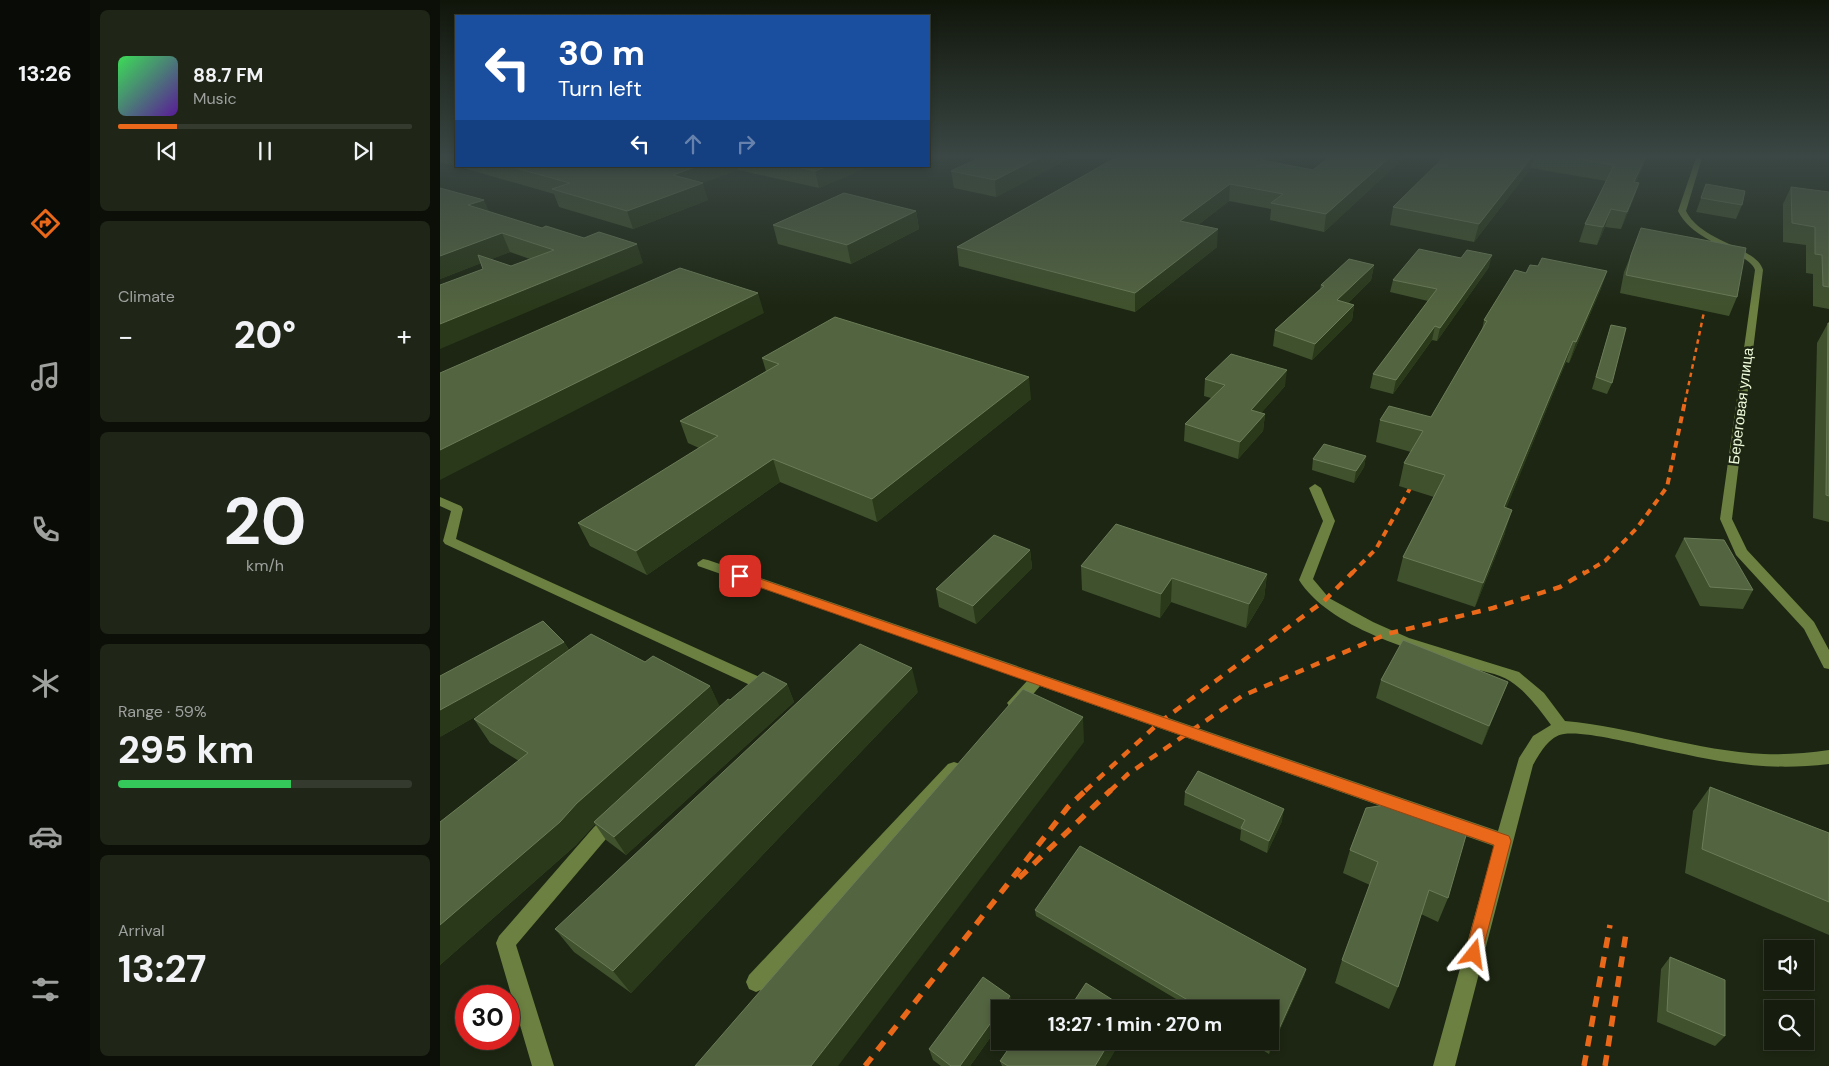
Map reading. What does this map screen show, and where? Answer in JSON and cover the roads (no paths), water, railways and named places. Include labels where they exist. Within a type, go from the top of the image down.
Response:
[{"type":"street","name":"Береговая улица","points":[[1683,208],[1684,219],[1700,232],[1752,259],[1759,270],[1726,519],[1741,552],[1809,626],[1829,664]]},
{"type":"street","points":[[1315,488],[1330,521],[1306,580],[1324,602],[1404,642],[1514,676],[1539,697],[1561,728]]},
{"type":"street","points":[[440,501],[457,510],[448,541],[761,684],[747,697]]},
{"type":"street","points":[[703,563],[1503,841]]},
{"type":"street","points":[[1004,716],[1037,680]]},
{"type":"street","points":[[1444,1066],[1525,763],[1539,741],[1561,728],[1593,728],[1772,762],[1829,757]]},
{"type":"street","points":[[756,982],[963,759]]},
{"type":"street","points":[[543,1066],[506,943],[600,832],[622,811]]},
{"type":"railway","points":[[1685,402],[1704,312]]},
{"type":"railway","points":[[1583,574],[1605,561],[1637,528],[1667,487],[1685,401]]},
{"type":"railway","points":[[1085,791],[1160,722],[1324,601],[1376,549],[1417,476]]},
{"type":"railway","points":[[1110,791],[1128,774],[1242,696],[1387,634],[1493,608],[1560,587],[1585,572]]},
{"type":"railway","points":[[865,1066],[1068,807],[1086,790]]},
{"type":"railway","points":[[1019,878],[1111,790]]},
{"type":"railway","points":[[1584,1066],[1610,925]]},
{"type":"railway","points":[[1605,1066],[1626,933]]}]
